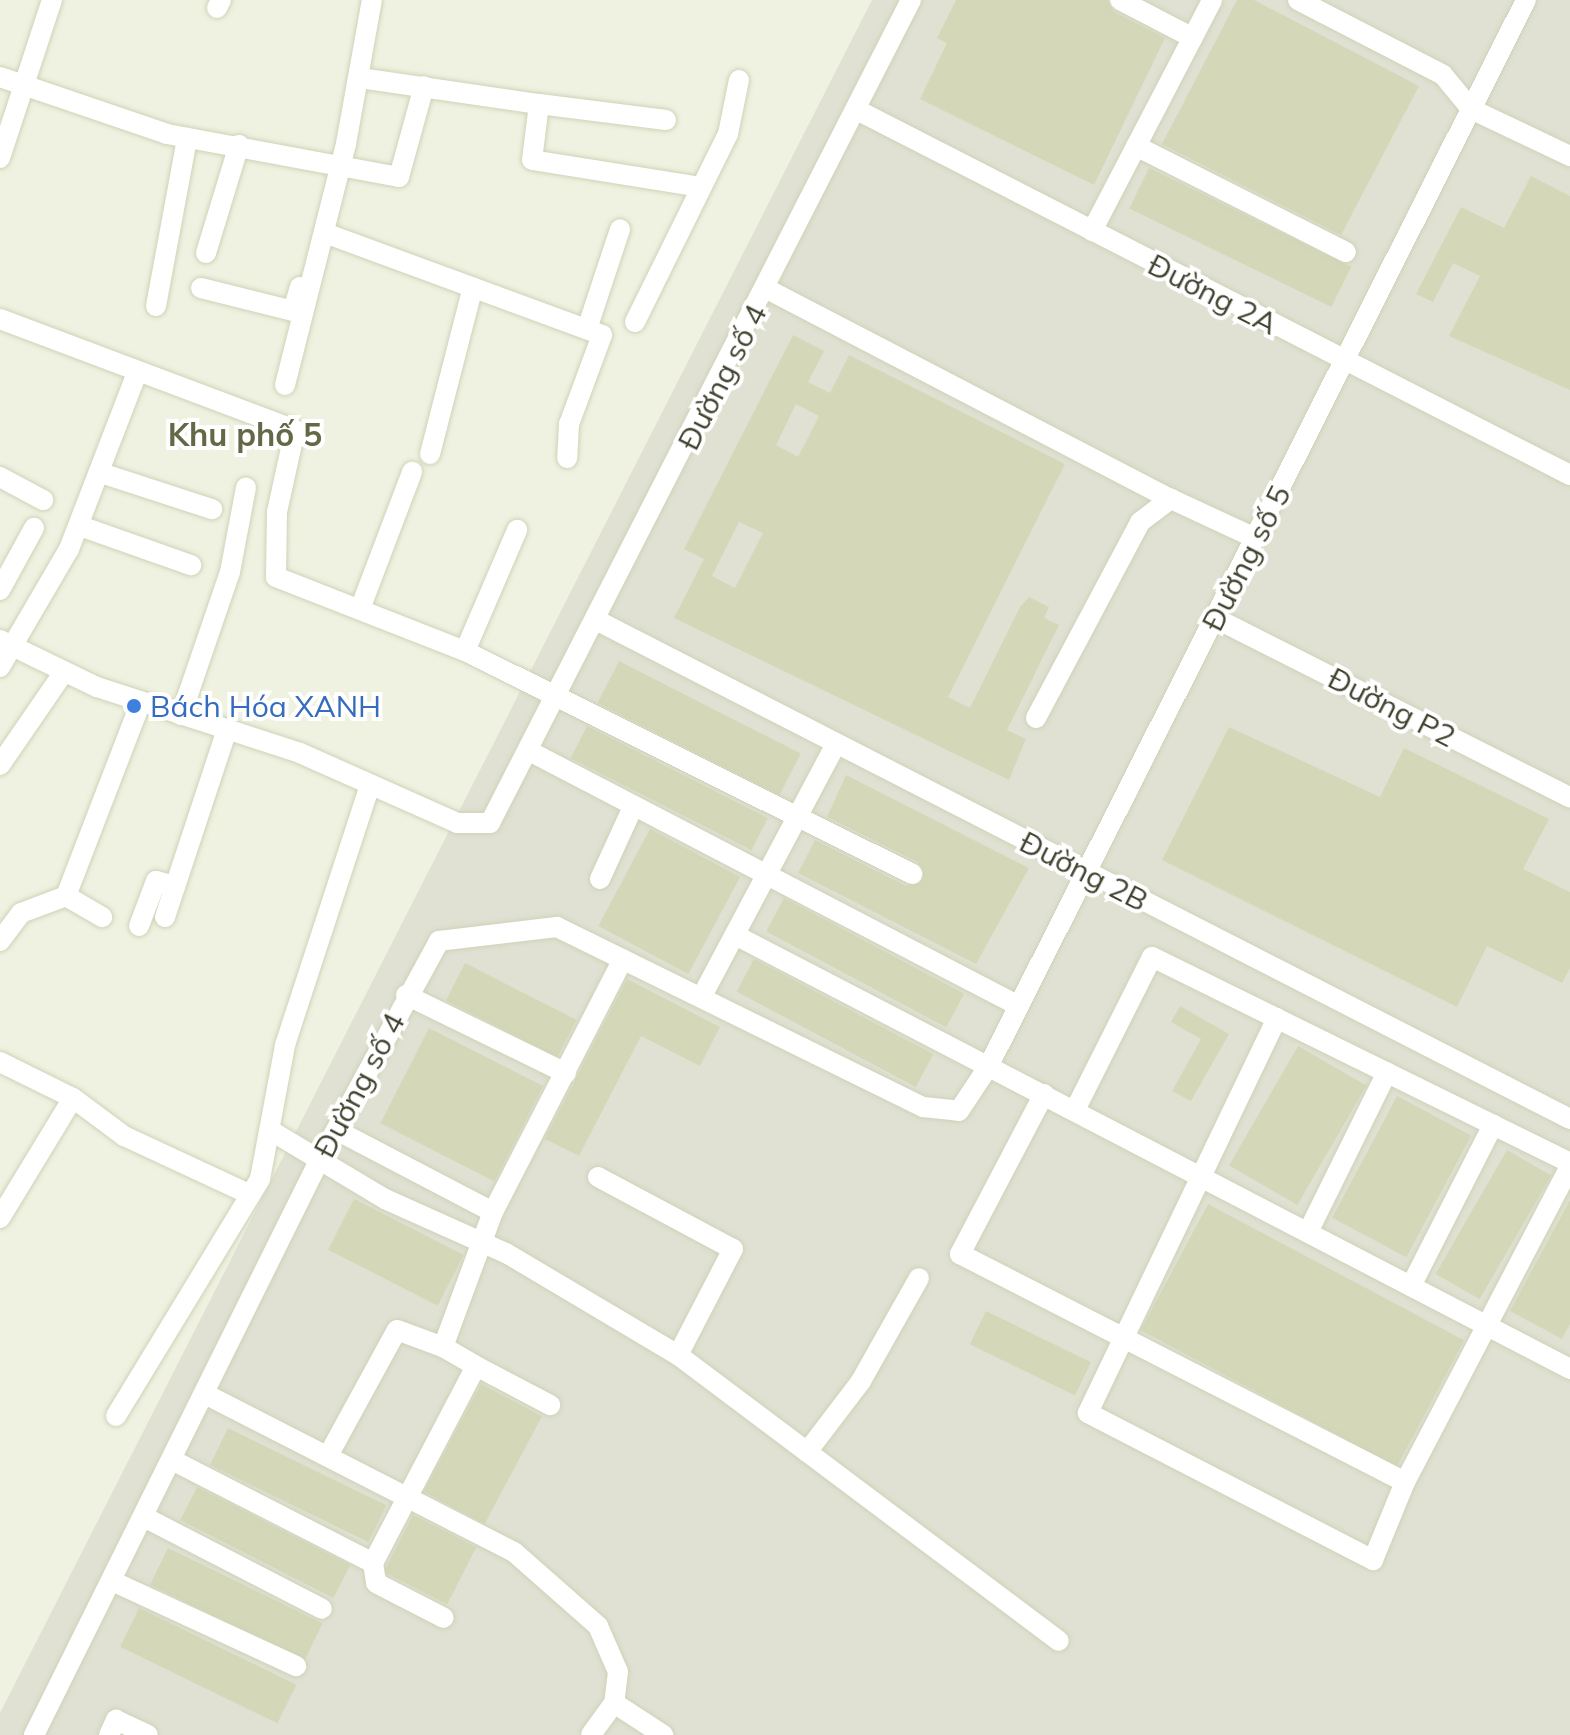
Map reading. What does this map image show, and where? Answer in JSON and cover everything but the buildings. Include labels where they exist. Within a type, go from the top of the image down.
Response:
[{"type":"street","points":[[0,158],[20,84],[52,0]]},
{"type":"street","points":[[285,385],[325,233],[336,167],[360,78],[372,0]]},
{"type":"street","name":"Đường số 4","points":[[370,785],[457,823],[490,823],[531,752],[598,621],[712,420],[767,289],[911,0]]},
{"type":"street","points":[[1120,0],[1193,38]]},
{"type":"street","points":[[1092,231],[1212,0]]},
{"type":"street","points":[[1298,0],[1443,75],[1471,109],[1570,156]]},
{"type":"street","name":"Đường số 5","points":[[959,1111],[988,1067],[1526,0]]},
{"type":"street","points":[[0,77],[187,138],[239,145],[336,167],[399,177],[424,86]]},
{"type":"street","points":[[360,78],[666,120]]},
{"type":"street","points":[[635,322],[728,134],[739,80]]},
{"type":"street","points":[[539,104],[532,160],[700,187]]},
{"type":"street","name":"Đường 2A","points":[[857,110],[1570,475]]},
{"type":"street","points":[[156,306],[187,138]]},
{"type":"street","points":[[206,253],[239,145]]},
{"type":"street","points":[[1136,146],[1346,252]]},
{"type":"street","points":[[587,329],[620,229]]},
{"type":"street","points":[[325,233],[602,335],[599,350],[569,424],[567,458]]},
{"type":"street","points":[[201,288],[293,311],[312,242],[325,233]]},
{"type":"street","points":[[430,454],[473,287]]},
{"type":"street","points":[[767,289],[1171,499],[1255,538]]},
{"type":"street","points":[[0,319],[295,430],[277,512],[276,577],[465,651],[912,874]]},
{"type":"street","points":[[0,667],[8,645],[80,526],[137,373]]},
{"type":"street","points":[[360,609],[412,472]]},
{"type":"street","points":[[101,473],[212,509]]},
{"type":"street","points":[[0,477],[43,500]]},
{"type":"street","points":[[181,715],[230,572],[246,487]]},
{"type":"street","points":[[1036,718],[1140,522],[1171,499]]},
{"type":"street","points":[[80,526],[191,565]]},
{"type":"street","points":[[0,590],[34,528]]},
{"type":"street","points":[[465,651],[517,530]]},
{"type":"street","name":"Đường P2","points":[[1215,618],[1570,797]]},
{"type":"street","name":"Đường 2B","points":[[598,621],[835,746],[1570,1119]]},
{"type":"street","points":[[8,645],[64,672],[141,702],[227,729],[370,785],[285,1045],[273,1132],[260,1179],[247,1193],[116,1416]]},
{"type":"street","points":[[0,765],[64,672]]},
{"type":"street","points":[[0,941],[21,913],[66,896],[141,702]]},
{"type":"street","points":[[165,917],[227,729]]},
{"type":"street","points":[[702,996],[835,746]]},
{"type":"street","points":[[531,752],[765,877],[1019,1006]]},
{"type":"street","points":[[600,879],[633,807]]},
{"type":"street","points":[[139,926],[156,881],[175,886]]},
{"type":"street","points":[[66,896],[102,917]]},
{"type":"street","name":"Đường số 4","points":[[34,1735],[207,1395],[318,1163],[338,1131],[406,995],[439,941],[557,927],[923,1107],[959,1111]]},
{"type":"street","points":[[735,935],[1570,1369]]},
{"type":"street","points":[[1075,1110],[1152,957],[1277,1018],[1387,1072],[1570,1164],[1484,1324],[1405,1482],[1373,1560],[1088,1413],[1277,1018]]},
{"type":"street","points":[[443,1347],[483,1246],[493,1212],[623,959]]},
{"type":"street","points":[[406,995],[566,1073]]},
{"type":"street","points":[[0,1062],[73,1098],[124,1136],[247,1193]]},
{"type":"street","points":[[1308,1232],[1387,1072]]},
{"type":"street","points":[[1044,1094],[960,1254],[1405,1482]]},
{"type":"street","points":[[0,1218],[73,1098]]},
{"type":"street","points":[[1411,1286],[1493,1125]]},
{"type":"street","points":[[338,1131],[493,1212]]},
{"type":"street","points":[[273,1132],[318,1163],[483,1246],[678,1355],[1059,1641]]},
{"type":"street","points":[[598,1177],[733,1249],[678,1355]]},
{"type":"street","points":[[807,1452],[861,1381],[919,1278]]},
{"type":"street","points":[[329,1454],[397,1330],[443,1347],[550,1405]]},
{"type":"street","points":[[444,1618],[376,1583],[373,1563],[476,1366]]},
{"type":"street","points":[[207,1395],[329,1454],[514,1552],[598,1626],[618,1672],[614,1703],[591,1735]]},
{"type":"street","points":[[174,1461],[373,1563]]},
{"type":"street","points":[[144,1517],[322,1609]]},
{"type":"street","points":[[112,1581],[296,1666]]},
{"type":"street","points":[[614,1703],[663,1735]]},
{"type":"street","points":[[109,1735],[116,1720],[148,1735]]},
{"type":"shaded area","points":[[872,0],[1570,0],[1570,1735],[0,1735],[0,1713]]},
{"type":"place","name":"Bách Hóa XANH","points":[[134,706]]},
{"type":"district","name":"Khu phố 5","points":[[245,434]]}]
